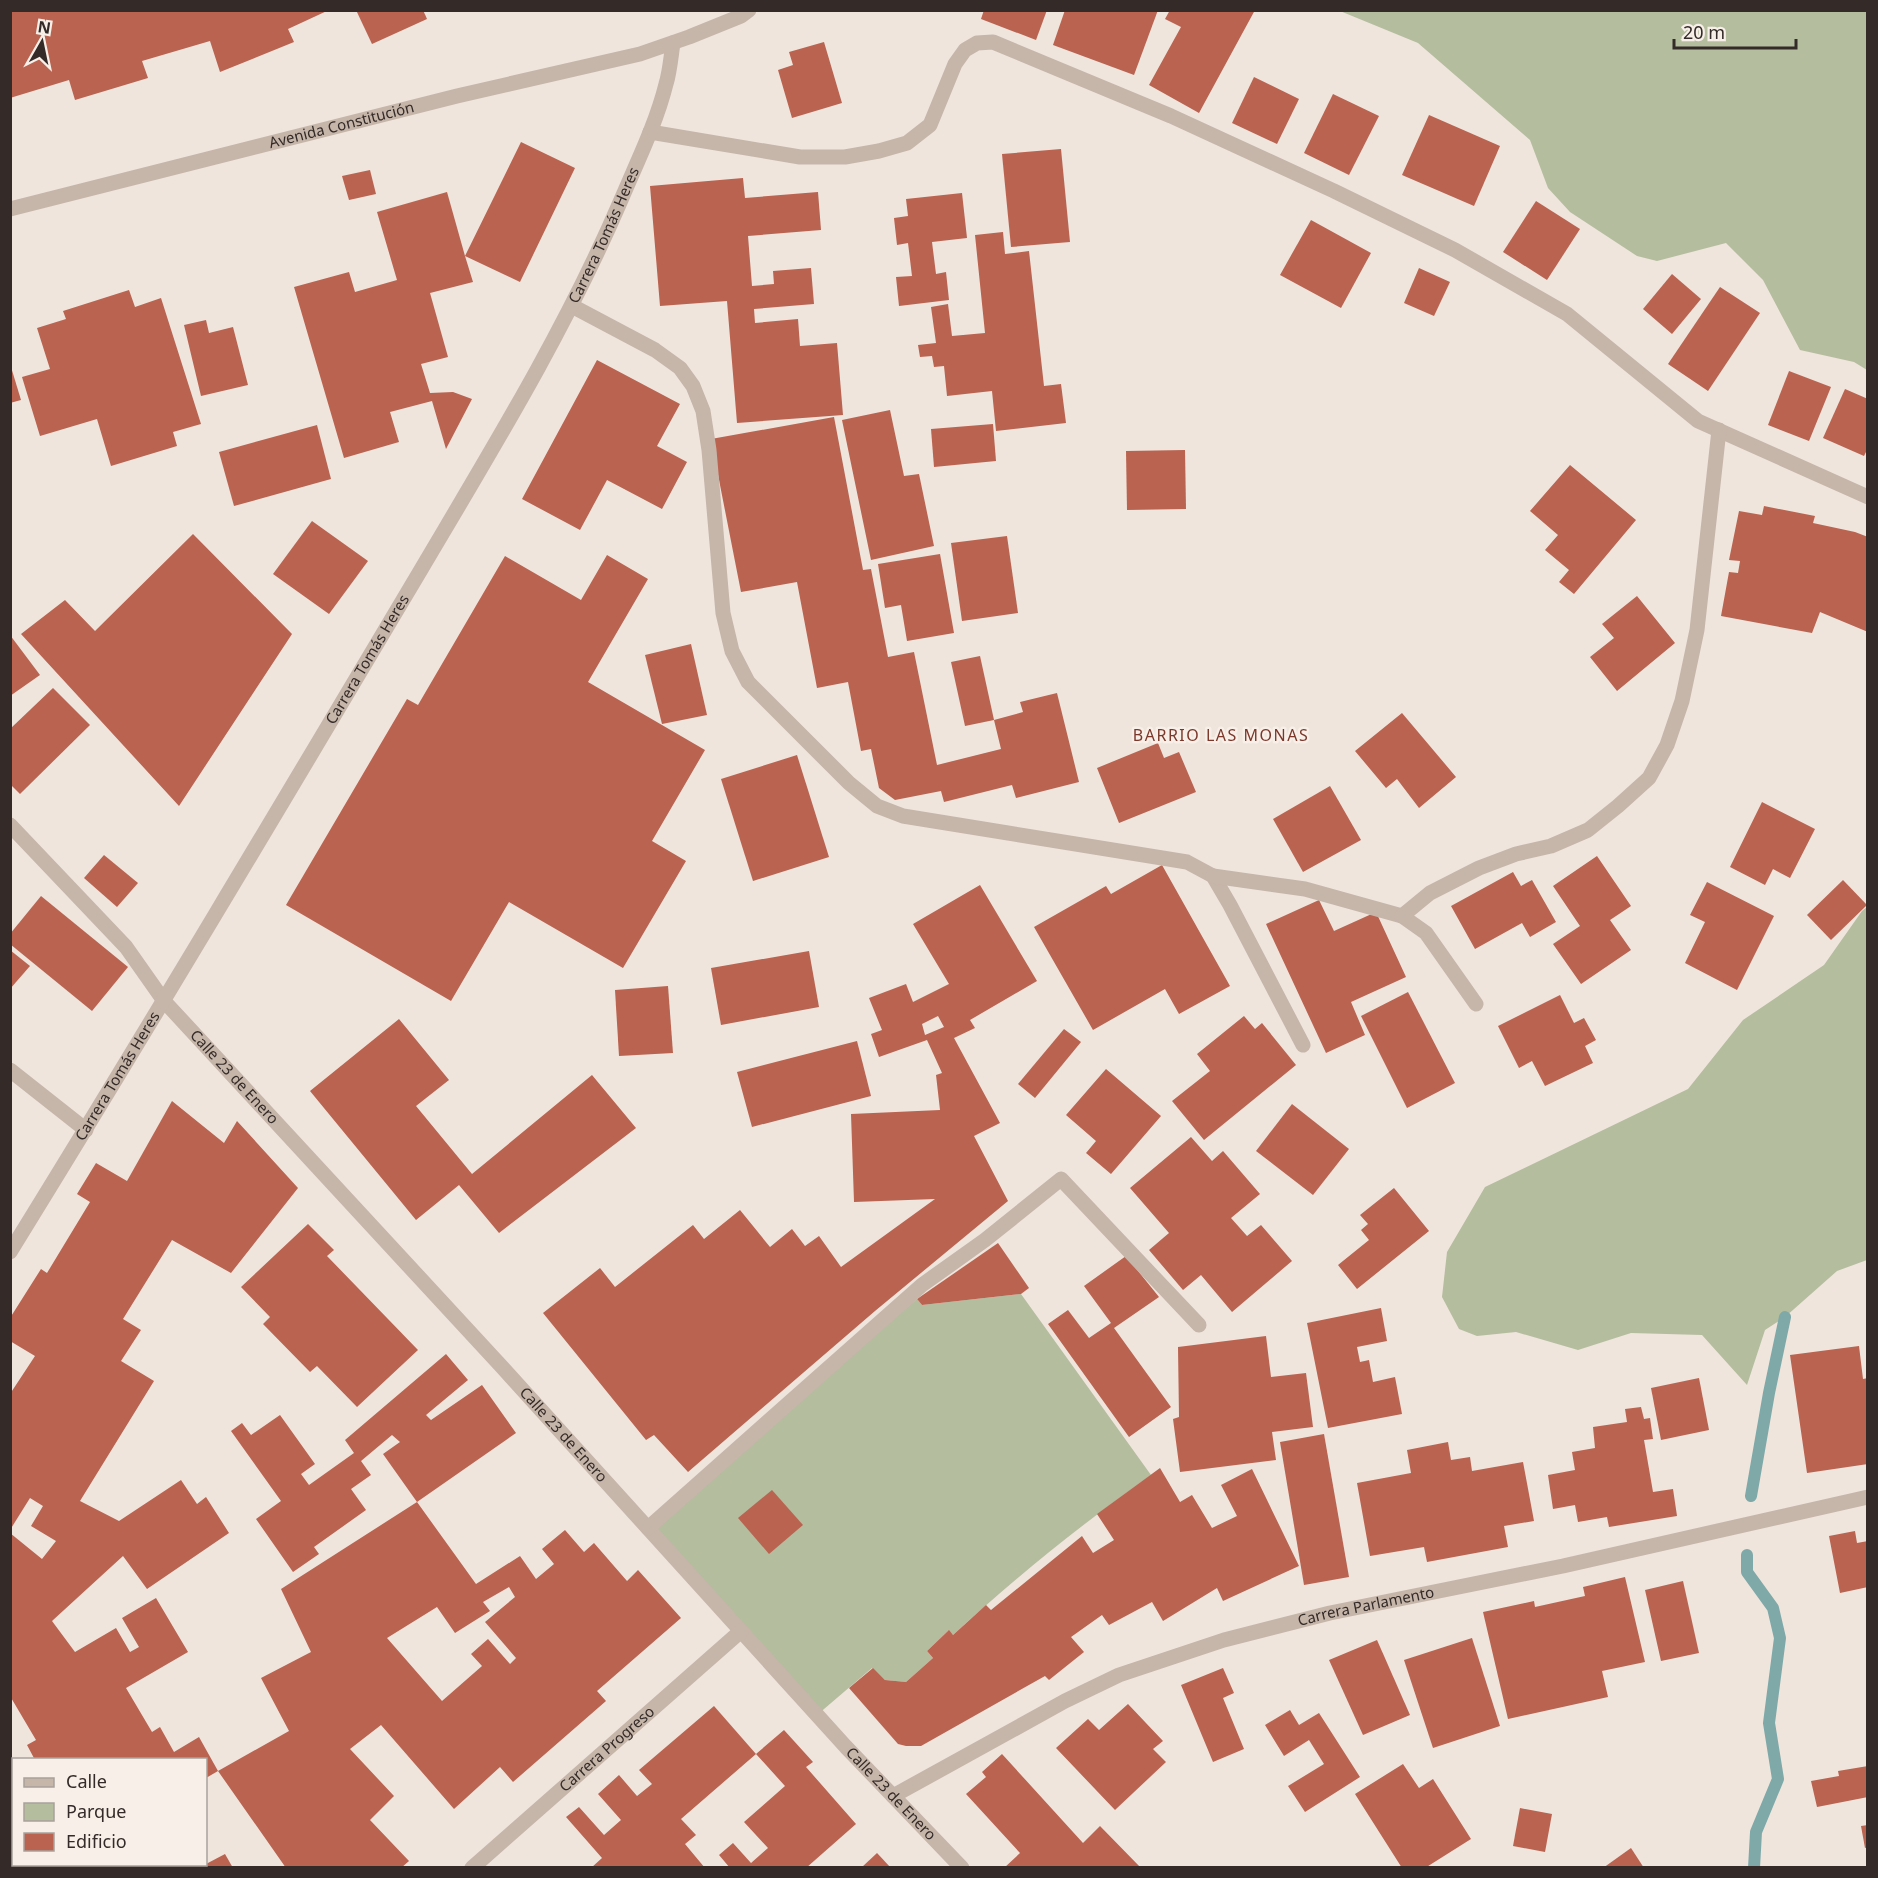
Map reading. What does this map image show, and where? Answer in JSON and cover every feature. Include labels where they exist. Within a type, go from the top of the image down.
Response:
[{"type":"street","name":"Avenida Constitución","points":[[10,209],[457,96],[640,54],[741,16],[749,10]]},
{"type":"street","points":[[650,132],[800,157],[844,157],[879,151],[907,143],[930,124],[955,64],[965,50],[977,42],[993,42],[1171,116],[1334,190],[1455,250],[1567,314],[1698,421],[1868,497]]},
{"type":"street","name":"Carrera Tomás Heres","points":[[12,1247],[164,1001],[518,405],[572,306],[607,233],[650,132],[667,83],[673,43]]},
{"type":"street","points":[[572,306],[655,350],[680,368],[693,386],[703,411],[709,450],[723,613],[732,651],[748,682],[849,783],[877,806],[903,816],[1157,856],[1186,862],[1213,876],[1305,889],[1380,908],[1402,916],[1426,933],[1476,1004]]},
{"type":"street","points":[[1402,916],[1430,893],[1479,868],[1516,854],[1551,846],[1588,830],[1648,778],[1667,745],[1683,701],[1697,630],[1719,430]]},
{"type":"street","name":"Calle 23 de Enero","points":[[10,825],[126,947],[164,1001],[502,1367],[839,1739],[962,1868]]},
{"type":"street","points":[[1213,876],[1303,1045]]},
{"type":"street","points":[[10,1070],[86,1130]]},
{"type":"street","points":[[648,1528],[922,1285],[1062,1179],[1199,1325]]},
{"type":"street","name":"Carrera Parlamento","points":[[893,1796],[1065,1701],[1119,1675],[1224,1640],[1330,1613],[1563,1566],[1868,1497]]},
{"type":"street","name":"Carrera Progreso","points":[[472,1868],[741,1631]]},
{"type":"green space","points":[[1340,11],[1867,11],[1867,370],[1854,362],[1800,350],[1763,280],[1726,243],[1657,261],[1637,256],[1570,212],[1548,188],[1530,140],[1418,43]]},
{"type":"green space","points":[[1867,907],[1867,1260],[1837,1271],[1785,1317],[1765,1330],[1747,1385],[1702,1335],[1631,1333],[1578,1350],[1516,1332],[1477,1336],[1459,1329],[1442,1297],[1447,1252],[1485,1187],[1688,1089],[1743,1020],[1824,965]]},
{"type":"green space","points":[[1021,1294],[1151,1475],[1050,1552],[953,1635],[948,1631],[927,1651],[933,1658],[906,1682],[885,1680],[872,1668],[817,1715],[648,1528],[917,1299],[922,1305]]},
{"type":"building","points":[[10,10],[329,10],[288,29],[294,42],[220,72],[210,41],[142,61],[148,78],[75,100],[69,80],[10,98]]},
{"type":"building","points":[[356,10],[423,10],[427,19],[372,44]]},
{"type":"building","points":[[984,10],[1047,10],[1036,40],[981,19]]},
{"type":"building","points":[[1065,10],[1158,10],[1134,75],[1053,45]]},
{"type":"building","points":[[1170,10],[1255,10],[1199,113],[1149,85],[1181,27],[1165,19]]},
{"type":"building","points":[[824,42],[842,103],[792,118],[778,70],[793,65],[789,52]]},
{"type":"building","points":[[1254,77],[1299,99],[1277,144],[1232,123]]},
{"type":"building","points":[[1333,94],[1379,116],[1349,175],[1304,153]]},
{"type":"building","points":[[1429,115],[1500,146],[1474,206],[1402,175]]},
{"type":"building","points":[[521,142],[575,168],[520,282],[465,256]]},
{"type":"building","points":[[1061,149],[1070,242],[1011,247],[1002,154]]},
{"type":"building","points":[[370,170],[376,194],[349,200],[342,176]]},
{"type":"building","points":[[743,178],[745,198],[818,192],[821,230],[748,236],[752,286],[774,284],[773,271],[811,268],[814,304],[754,309],[755,323],[798,319],[800,346],[837,343],[843,415],[737,423],[727,301],[660,306],[650,186]]},
{"type":"building","points":[[447,192],[473,282],[430,293],[448,357],[421,364],[430,393],[453,392],[472,399],[446,449],[432,401],[390,412],[399,442],[344,458],[294,287],[349,272],[355,292],[397,280],[377,212]]},
{"type":"building","points":[[962,193],[967,238],[932,242],[936,274],[946,272],[949,300],[899,306],[896,277],[912,276],[908,243],[897,245],[894,218],[908,216],[906,199]]},
{"type":"building","points":[[1536,201],[1580,229],[1547,280],[1503,252]]},
{"type":"building","points":[[1311,220],[1371,253],[1341,308],[1280,275]]},
{"type":"building","points":[[1003,232],[1005,254],[1029,251],[1044,386],[1061,384],[1066,423],[996,431],[992,391],[947,396],[944,366],[934,367],[932,356],[920,357],[918,345],[936,343],[931,307],[948,304],[952,336],[985,333],[975,235]]},
{"type":"building","points":[[1419,268],[1450,282],[1434,316],[1404,303]]},
{"type":"building","points":[[1672,274],[1701,299],[1672,334],[1643,309]]},
{"type":"building","points":[[1720,287],[1760,313],[1708,391],[1668,364]]},
{"type":"building","points":[[129,290],[135,307],[161,298],[201,424],[173,432],[177,446],[111,466],[97,419],[40,436],[22,377],[50,369],[37,328],[66,319],[63,311]]},
{"type":"building","points":[[206,320],[209,333],[233,327],[248,385],[201,396],[184,325]]},
{"type":"building","points":[[597,360],[680,404],[657,446],[687,462],[662,509],[607,480],[580,530],[522,499]]},
{"type":"building","points":[[10,368],[21,400],[10,403]]},
{"type":"building","points":[[1789,371],[1831,387],[1809,441],[1768,425]]},
{"type":"building","points":[[1845,389],[1868,399],[1868,448],[1864,456],[1823,438]]},
{"type":"building","points":[[890,410],[904,476],[919,474],[934,546],[871,560],[842,420]]},
{"type":"building","points":[[834,417],[863,570],[871,569],[888,657],[914,652],[937,765],[1001,749],[994,720],[1023,712],[1020,702],[1057,693],[1079,782],[1016,798],[1012,785],[944,802],[941,791],[895,800],[879,788],[871,749],[861,751],[848,682],[817,688],[797,582],[741,592],[711,439]]},
{"type":"building","points":[[993,424],[996,461],[934,467],[931,429]]},
{"type":"building","points":[[317,425],[331,479],[234,506],[219,452]]},
{"type":"building","points":[[1185,450],[1186,509],[1127,510],[1126,451]]},
{"type":"building","points":[[1570,465],[1636,520],[1574,594],[1559,582],[1569,570],[1545,550],[1558,535],[1530,511]]},
{"type":"building","points":[[1764,506],[1815,516],[1813,523],[1868,537],[1868,632],[1820,612],[1812,633],[1721,616],[1729,572],[1738,573],[1740,561],[1729,560],[1739,511],[1762,515]]},
{"type":"building","points":[[312,521],[368,561],[329,614],[273,574]]},
{"type":"building","points":[[193,534],[292,634],[179,806],[21,634],[65,600],[95,631]]},
{"type":"building","points":[[1007,536],[1018,613],[962,621],[951,543]]},
{"type":"building","points":[[940,554],[954,633],[907,641],[901,605],[885,608],[878,564]]},
{"type":"building","points":[[607,555],[648,579],[588,682],[705,750],[652,841],[686,861],[623,968],[509,902],[451,1001],[286,905],[407,699],[418,705],[505,556],[581,600]]},
{"type":"building","points":[[1637,596],[1675,643],[1617,691],[1590,657],[1614,638],[1602,624]]},
{"type":"building","points":[[10,635],[40,675],[10,696]]},
{"type":"building","points":[[691,644],[707,715],[662,724],[645,655]]},
{"type":"building","points":[[980,656],[994,720],[965,726],[951,662]]},
{"type":"building","points":[[53,688],[90,725],[20,794],[10,784],[10,729]]},
{"type":"building","points":[[1402,713],[1456,777],[1419,808],[1397,779],[1386,788],[1355,751]]},
{"type":"building","points":[[1158,743],[1164,758],[1179,752],[1196,792],[1119,823],[1097,768]]},
{"type":"building","points":[[797,755],[829,857],[753,881],[721,779]]},
{"type":"building","points":[[1330,786],[1361,840],[1303,872],[1273,819]]},
{"type":"building","points":[[1762,802],[1815,829],[1790,878],[1773,869],[1765,885],[1730,867]]},
{"type":"building","points":[[104,855],[138,883],[117,907],[84,878]]},
{"type":"building","points":[[1597,856],[1631,906],[1610,920],[1631,950],[1581,984],[1553,944],[1580,926],[1553,886]]},
{"type":"building","points":[[1162,865],[1230,986],[1179,1014],[1165,989],[1093,1030],[1034,927],[1106,886],[1111,894]]},
{"type":"building","points":[[1513,872],[1521,886],[1532,880],[1556,922],[1530,937],[1522,923],[1475,949],[1451,906]]},
{"type":"building","points":[[1843,880],[1867,905],[1831,940],[1807,915]]},
{"type":"building","points":[[1707,882],[1774,916],[1737,990],[1685,963],[1705,922],[1690,915]]},
{"type":"building","points":[[980,885],[1037,981],[970,1020],[975,1028],[954,1038],[1000,1123],[974,1136],[1008,1201],[875,1311],[688,1472],[654,1435],[646,1440],[543,1313],[600,1268],[615,1287],[693,1225],[704,1239],[740,1210],[770,1247],[792,1229],[805,1246],[819,1236],[841,1267],[935,1199],[854,1202],[851,1114],[940,1110],[936,1075],[942,1073],[927,1040],[879,1057],[871,1034],[882,1030],[869,998],[906,984],[913,1002],[949,984],[913,924]],"holes":[[[938,1016],[944,1027],[925,1035],[922,1024]]]},
{"type":"building","points":[[41,896],[128,967],[92,1011],[10,944],[10,934]]},
{"type":"building","points":[[1319,900],[1334,931],[1376,912],[1406,977],[1351,1002],[1365,1035],[1326,1053],[1266,924]]},
{"type":"building","points":[[10,950],[30,966],[10,989]]},
{"type":"building","points":[[809,951],[819,1007],[721,1025],[711,968]]},
{"type":"building","points":[[668,986],[673,1053],[619,1056],[615,990]]},
{"type":"building","points":[[1408,992],[1455,1083],[1407,1108],[1361,1016]]},
{"type":"building","points":[[1560,995],[1574,1023],[1584,1018],[1596,1040],[1585,1046],[1593,1063],[1545,1086],[1532,1061],[1519,1068],[1498,1026]]},
{"type":"building","points":[[1244,1016],[1255,1029],[1262,1023],[1296,1065],[1204,1140],[1172,1101],[1210,1071],[1197,1054]]},
{"type":"building","points":[[399,1019],[449,1080],[416,1106],[472,1174],[592,1075],[636,1128],[499,1233],[459,1185],[416,1220],[310,1091]]},
{"type":"building","points":[[1064,1029],[1081,1042],[1035,1098],[1018,1084]]},
{"type":"building","points":[[857,1041],[871,1096],[752,1127],[737,1072]]},
{"type":"building","points":[[1106,1069],[1161,1116],[1111,1174],[1086,1153],[1096,1141],[1066,1115]]},
{"type":"building","points":[[172,1101],[224,1143],[237,1121],[298,1188],[231,1273],[172,1240],[123,1319],[141,1330],[121,1361],[154,1381],[80,1501],[119,1521],[181,1480],[197,1504],[206,1497],[229,1533],[147,1589],[123,1556],[52,1621],[75,1652],[116,1628],[130,1652],[139,1647],[122,1618],[156,1598],[188,1652],[126,1688],[152,1732],[160,1727],[174,1752],[199,1737],[218,1771],[207,1777],[207,1758],[34,1758],[27,1745],[36,1740],[10,1696],[10,1533],[42,1559],[56,1541],[31,1526],[43,1506],[30,1498],[10,1530],[10,1394],[35,1356],[10,1341],[10,1318],[41,1269],[47,1273],[90,1202],[77,1194],[96,1163],[127,1181]]},
{"type":"building","points":[[1292,1104],[1349,1149],[1313,1195],[1256,1151]]},
{"type":"building","points":[[1191,1137],[1212,1161],[1223,1151],[1260,1194],[1231,1218],[1247,1236],[1261,1225],[1292,1261],[1232,1312],[1201,1275],[1183,1290],[1149,1250],[1169,1233],[1130,1188]]},
{"type":"building","points":[[1394,1188],[1429,1231],[1357,1289],[1338,1265],[1369,1240],[1361,1230],[1368,1224],[1360,1215]]},
{"type":"building","points":[[308,1224],[334,1250],[327,1256],[418,1350],[357,1407],[317,1366],[310,1372],[263,1324],[270,1317],[241,1287]]},
{"type":"building","points":[[998,1243],[1029,1288],[1021,1294],[922,1305],[917,1299]]},
{"type":"building","points":[[1126,1256],[1159,1297],[1114,1328],[1171,1407],[1129,1437],[1048,1324],[1068,1310],[1089,1338],[1111,1323],[1084,1286]]},
{"type":"building","points":[[1381,1308],[1387,1341],[1357,1347],[1360,1362],[1369,1360],[1373,1382],[1395,1377],[1402,1414],[1328,1428],[1307,1323]]},
{"type":"building","points":[[1266,1336],[1271,1377],[1306,1373],[1313,1427],[1272,1432],[1276,1460],[1180,1472],[1173,1419],[1179,1417],[1178,1347]]},
{"type":"building","points":[[1859,1346],[1863,1379],[1868,1378],[1868,1464],[1807,1473],[1790,1355]]},
{"type":"building","points":[[446,1354],[468,1380],[426,1415],[431,1420],[482,1385],[516,1433],[417,1502],[383,1454],[400,1442],[392,1435],[361,1461],[371,1475],[351,1489],[366,1510],[314,1547],[319,1554],[293,1572],[256,1519],[281,1501],[231,1431],[242,1423],[251,1435],[280,1415],[315,1464],[301,1474],[309,1485],[354,1453],[345,1440]]},
{"type":"building","points":[[1699,1378],[1709,1430],[1661,1440],[1651,1388]]},
{"type":"building","points":[[1641,1407],[1644,1419],[1650,1418],[1653,1439],[1644,1440],[1653,1492],[1673,1489],[1677,1516],[1609,1527],[1607,1517],[1578,1522],[1575,1505],[1553,1509],[1548,1475],[1575,1470],[1572,1452],[1595,1448],[1593,1427],[1627,1422],[1625,1409]]},
{"type":"building","points":[[1324,1434],[1349,1577],[1304,1585],[1280,1442]]},
{"type":"building","points":[[1448,1442],[1451,1460],[1470,1457],[1472,1471],[1523,1462],[1534,1521],[1504,1526],[1508,1547],[1427,1562],[1424,1547],[1370,1556],[1357,1483],[1411,1473],[1407,1450]]},
{"type":"building","points":[[1160,1468],[1180,1502],[1192,1495],[1212,1528],[1237,1516],[1221,1485],[1252,1469],[1299,1566],[1223,1601],[1217,1588],[1163,1621],[1152,1602],[1109,1625],[1102,1615],[1071,1637],[1084,1652],[1049,1680],[1045,1676],[921,1746],[898,1744],[849,1688],[873,1668],[885,1680],[906,1682],[933,1658],[927,1651],[949,1630],[953,1635],[986,1605],[991,1610],[1082,1536],[1093,1553],[1114,1540],[1097,1514]]},
{"type":"building","points":[[772,1490],[803,1525],[769,1554],[738,1518]]},
{"type":"building","points":[[417,1502],[476,1584],[520,1556],[536,1579],[554,1564],[542,1549],[565,1530],[584,1552],[594,1543],[627,1581],[638,1570],[681,1618],[597,1691],[606,1701],[513,1782],[500,1767],[454,1809],[381,1725],[350,1749],[394,1796],[370,1820],[409,1861],[401,1868],[286,1868],[218,1771],[289,1731],[261,1678],[311,1652],[281,1589]],"holes":[[[509,1587],[515,1597],[485,1622],[516,1658],[510,1664],[488,1639],[471,1654],[482,1666],[442,1701],[387,1638],[437,1607],[455,1633],[490,1611],[483,1602]]]},
{"type":"building","points":[[1855,1531],[1857,1543],[1868,1541],[1868,1587],[1840,1593],[1829,1536]]},
{"type":"building","points":[[1625,1577],[1645,1662],[1602,1671],[1608,1697],[1508,1719],[1483,1612],[1534,1601],[1535,1607],[1585,1596],[1583,1587]]},
{"type":"building","points":[[1683,1581],[1699,1653],[1661,1661],[1645,1590]]},
{"type":"building","points":[[1472,1638],[1500,1726],[1433,1748],[1404,1660]]},
{"type":"building","points":[[1377,1640],[1410,1715],[1363,1735],[1329,1660]]},
{"type":"building","points":[[1223,1668],[1234,1693],[1223,1698],[1244,1749],[1213,1762],[1181,1685]]},
{"type":"building","points":[[1128,1704],[1163,1741],[1153,1749],[1166,1762],[1115,1810],[1056,1748],[1088,1719],[1099,1730]]},
{"type":"building","points":[[714,1706],[756,1754],[681,1819],[696,1835],[685,1844],[705,1868],[591,1868],[602,1858],[566,1817],[579,1807],[604,1835],[621,1820],[598,1794],[619,1775],[637,1796],[652,1784],[639,1770]]},
{"type":"building","points":[[1290,1710],[1299,1725],[1319,1713],[1360,1777],[1305,1812],[1288,1786],[1324,1764],[1309,1740],[1284,1756],[1265,1725]]},
{"type":"building","points":[[784,1730],[813,1762],[806,1767],[856,1824],[806,1868],[730,1868],[719,1855],[733,1843],[751,1863],[768,1848],[744,1822],[785,1786],[756,1754]]},
{"type":"building","points":[[1002,1754],[1083,1843],[1100,1826],[1141,1868],[1004,1868],[1020,1853],[966,1794],[986,1777],[982,1772]]},
{"type":"building","points":[[1403,1764],[1419,1788],[1433,1779],[1471,1839],[1425,1868],[1402,1868],[1355,1794]]},
{"type":"building","points":[[1868,1766],[1868,1797],[1817,1807],[1811,1781],[1839,1776],[1838,1771]]},
{"type":"building","points":[[1520,1808],[1552,1814],[1545,1852],[1513,1846]]},
{"type":"building","points":[[1868,1825],[1868,1847],[1865,1848],[1861,1826]]},
{"type":"building","points":[[1631,1848],[1644,1868],[1603,1868]]},
{"type":"building","points":[[877,1853],[891,1868],[861,1868]]},
{"type":"building","points":[[225,1854],[233,1868],[200,1868],[207,1866],[207,1863]]},
{"type":"building","points":[[117,1866],[178,1866],[179,1868],[118,1868]]},
{"type":"waterway","points":[[1751,1496],[1785,1317]]},
{"type":"waterway","points":[[1747,1555],[1747,1572],[1773,1608],[1780,1638],[1769,1723],[1778,1779],[1756,1832],[1754,1868]]},
{"type":"district","name":"BARRIO LAS MONAS","points":[[1221,735]]}]
